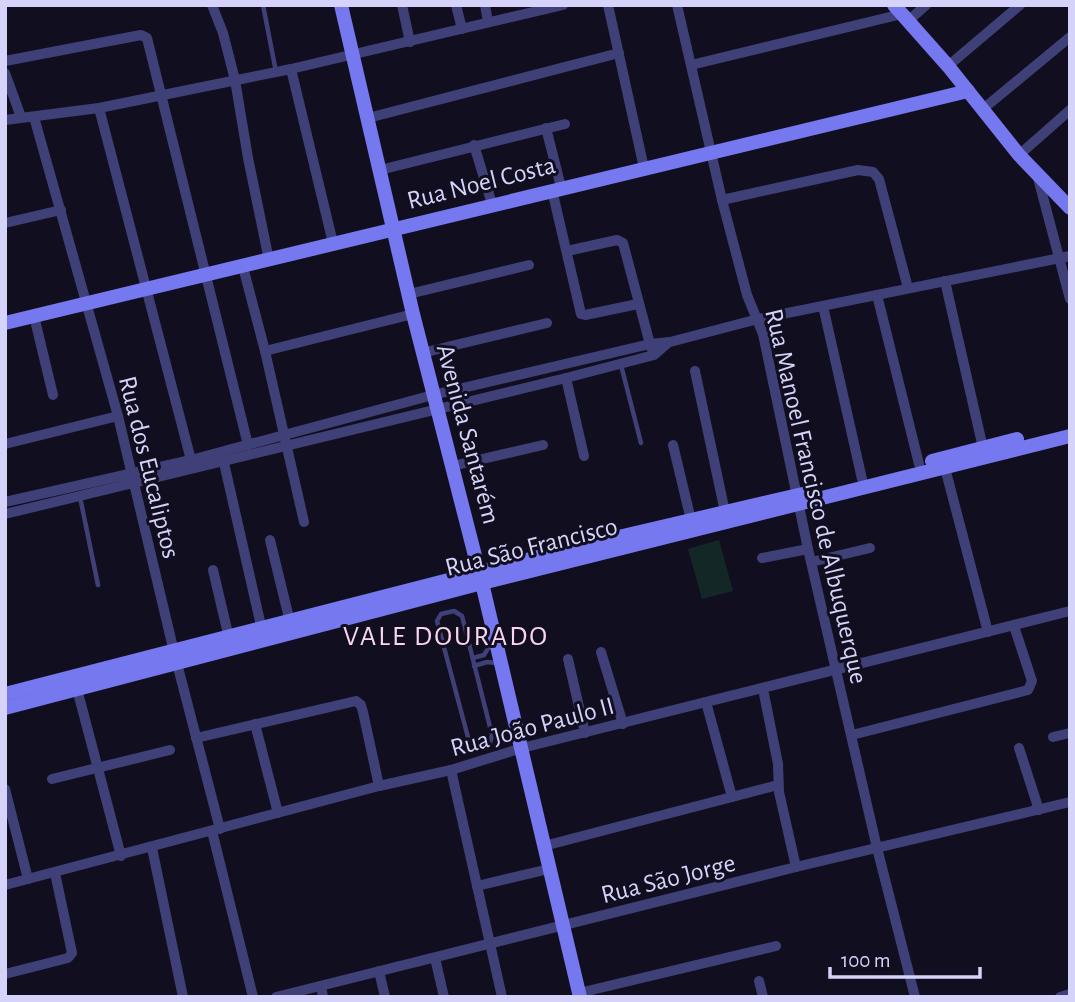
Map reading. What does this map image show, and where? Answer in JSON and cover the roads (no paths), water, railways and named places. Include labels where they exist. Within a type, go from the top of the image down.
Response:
[{"type":"street","points":[[212,5],[223,33],[235,80],[269,260]]},
{"type":"street","name":"Avenida Santarém","points":[[341,5],[422,353],[481,578],[580,995]]},
{"type":"street","points":[[402,5],[410,42]]},
{"type":"street","points":[[456,5],[462,29]]},
{"type":"street","points":[[485,5],[488,22]]},
{"type":"street","points":[[5,120],[99,108],[291,69],[462,29],[488,22],[515,10],[563,5]]},
{"type":"street","points":[[608,5],[644,168]]},
{"type":"street","name":"Rua Manoel Francisco de Albuquerque","points":[[677,5],[722,200],[747,295],[758,319],[877,848],[915,997]]},
{"type":"street","points":[[691,65],[926,5]]},
{"type":"street","points":[[948,66],[1020,5]]},
{"type":"street","points":[[901,13],[948,66],[1019,155],[1070,208]]},
{"type":"street","points":[[5,61],[141,35],[147,38],[248,445]]},
{"type":"street","points":[[983,110],[1070,37]]},
{"type":"street","points":[[368,118],[619,53]]},
{"type":"street","points":[[291,69],[332,243]]},
{"type":"street","points":[[5,73],[21,117]]},
{"type":"street","name":"Rua Noel Costa","points":[[5,323],[968,91]]},
{"type":"street","points":[[99,108],[191,460]]},
{"type":"street","points":[[1019,155],[1070,110]]},
{"type":"street","name":"Rua dos Eucaliptos","points":[[34,117],[118,416],[196,738],[253,997]]},
{"type":"street","points":[[380,170],[565,124]]},
{"type":"street","points":[[546,128],[567,251],[582,315],[638,304]]},
{"type":"street","points":[[474,145],[492,204]]},
{"type":"street","points":[[722,200],[858,170],[873,172],[879,179],[908,288]]},
{"type":"street","points":[[1037,174],[1064,257],[1070,299]]},
{"type":"street","points":[[5,223],[61,210]]},
{"type":"street","points":[[567,251],[621,241],[626,248],[638,304],[654,355]]},
{"type":"street","points":[[5,502],[224,463],[285,442],[650,344],[670,342],[758,319],[1064,257]]},
{"type":"street","points":[[409,295],[529,265]]},
{"type":"street","points":[[243,267],[304,522]]},
{"type":"street","points":[[945,281],[983,448]]},
{"type":"street","points":[[877,295],[919,464]]},
{"type":"street","points":[[823,306],[862,479]]},
{"type":"street","points":[[265,351],[413,314]]},
{"type":"street","points":[[34,316],[53,395]]},
{"type":"street","points":[[422,353],[547,323]]},
{"type":"street","points":[[435,402],[566,378],[654,355],[670,342]]},
{"type":"street","points":[[695,372],[725,512]]},
{"type":"street","points":[[566,378],[584,456]]},
{"type":"street","points":[[5,444],[118,416]]},
{"type":"street","name":"Rua São Francisco","points":[[5,708],[77,689],[290,622],[481,578],[691,520],[798,500],[862,479],[1070,427]]},
{"type":"street","name":"Rua São Francisco","points":[[5,694],[175,657],[481,578],[1070,436]]},
{"type":"street","points":[[5,514],[80,497],[191,460],[248,445],[285,442]]},
{"type":"street","points":[[452,466],[543,445]]},
{"type":"street","points":[[673,445],[691,520]]},
{"type":"street","points":[[224,463],[262,630]]},
{"type":"street","points":[[944,468],[988,632]]},
{"type":"street","points":[[270,540],[290,622]]},
{"type":"street","points":[[811,562],[870,548]]},
{"type":"street","points":[[762,558],[808,549]]},
{"type":"street","points":[[213,569],[229,639]]},
{"type":"street","name":"Rua João Paulo II","points":[[5,885],[379,786],[451,770],[522,748],[1070,611]]},
{"type":"street","points":[[852,735],[1028,690],[1032,681],[1014,626]]},
{"type":"street","points":[[601,652],[622,724]]},
{"type":"street","points":[[568,659],[585,733]]},
{"type":"street","points":[[77,689],[121,856]]},
{"type":"street","points":[[763,689],[778,764],[778,785],[796,867]]},
{"type":"street","points":[[196,738],[352,700],[359,702],[363,712],[379,786]]},
{"type":"street","points":[[706,702],[732,797]]},
{"type":"street","points":[[255,724],[278,813]]},
{"type":"street","points":[[1053,737],[1070,733]]},
{"type":"street","points":[[1019,748],[1039,810]]},
{"type":"street","points":[[52,779],[170,750]]},
{"type":"street","points":[[451,770],[502,997]]},
{"type":"street","points":[[544,846],[778,785]]},
{"type":"street","points":[[5,789],[27,879]]},
{"type":"street","name":"Rua São Jorge","points":[[276,997],[322,991],[379,971],[1070,802]]},
{"type":"street","points":[[152,848],[183,997]]},
{"type":"street","points":[[477,886],[549,869]]},
{"type":"street","points":[[5,974],[68,958],[72,953],[55,873]]},
{"type":"street","points":[[580,995],[776,946]]},
{"type":"street","points":[[435,958],[444,997]]},
{"type":"street","points":[[379,971],[385,997]]},
{"type":"street","points":[[759,981],[763,997]]},
{"type":"street","points":[[1060,997],[1070,994]]},
{"type":"lane","points":[[263,5],[276,72]]},
{"type":"lane","points":[[620,364],[641,443]]},
{"type":"lane","points":[[80,497],[98,585]]},
{"type":"lane","points":[[454,611],[462,616],[474,666],[492,735],[490,744],[475,747],[468,741],[437,621],[440,614],[454,611]]},
{"type":"lane","points":[[472,659],[484,655],[495,636]]},
{"type":"lane","points":[[474,666],[487,662],[502,664]]},
{"type":"district","name":"VALE DOURADO","points":[[446,635]]}]
